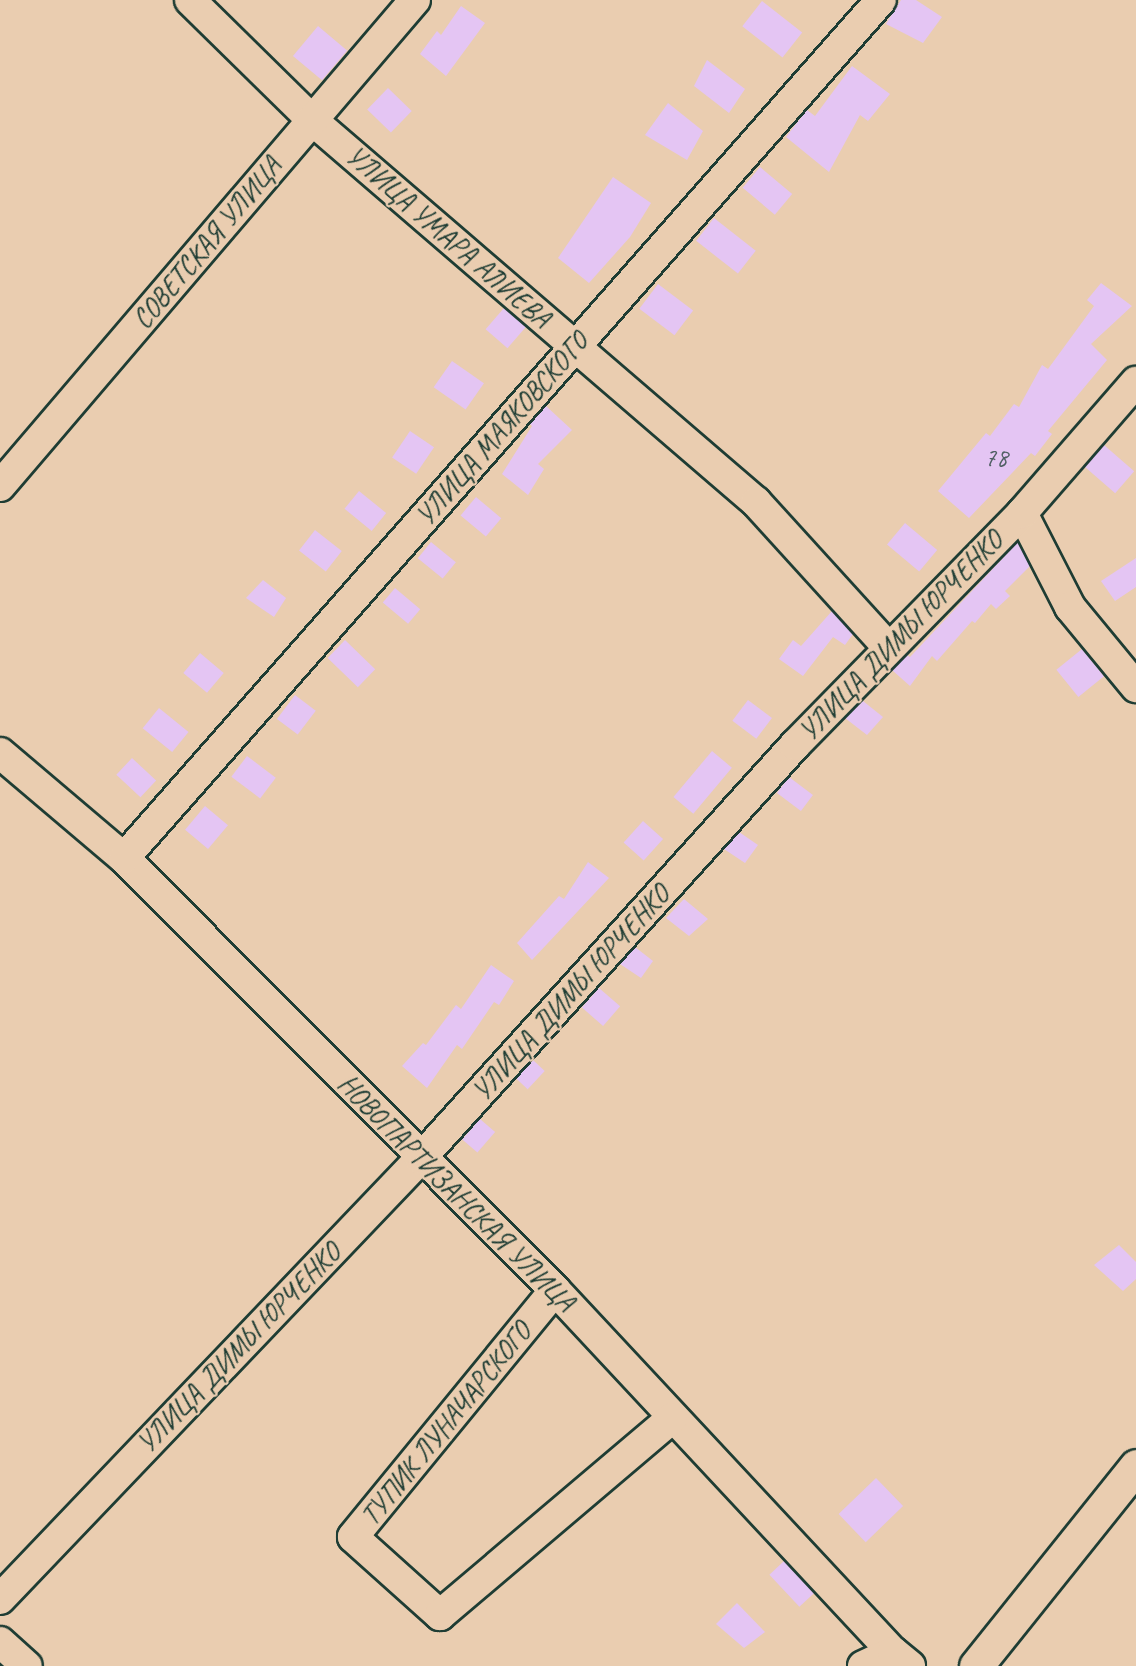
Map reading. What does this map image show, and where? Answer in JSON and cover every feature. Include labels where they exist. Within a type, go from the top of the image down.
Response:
[{"type":"main road","points":[[976,1666],[1136,1466]]},
{"type":"street","name":"УЛИЦА УМАРА АЛИЕВА","points":[[190,0],[312,120],[756,502],[887,646]]},
{"type":"street","name":"СОВЕТСКАЯ УЛИЦА","points":[[0,486],[415,0]]},
{"type":"street","name":"УЛИЦА МАЯКОВСКОГО","points":[[124,858],[881,0]]},
{"type":"street","name":"УЛИЦА ДИМЫ ЮРЧЕНКО","points":[[0,1599],[420,1159],[887,646],[1022,513],[1136,382]]},
{"type":"street","points":[[1022,513],[1070,607],[1136,687]]},
{"type":"street","name":"НОВОПАРТИЗАНСКАЯ УЛИЦА","points":[[0,753],[124,858],[420,1159],[555,1290],[672,1418],[902,1659]]},
{"type":"street","name":"ТУПИК ЛУНАЧАРСКОГО","points":[[555,1290],[353,1537],[440,1615],[672,1418]]},
{"type":"street","points":[[0,1642],[27,1666]]},
{"type":"street","points":[[863,1666],[902,1659]]},
{"type":"building","points":[[901,0],[916,0],[942,17],[923,43],[886,24]]},
{"type":"building","points":[[762,1],[802,32],[782,58],[742,26]]},
{"type":"building","points":[[461,6],[485,23],[446,76],[420,54],[437,31],[441,35]]},
{"type":"building","points":[[318,26],[347,50],[322,80],[293,56]]},
{"type":"building","points":[[707,60],[745,89],[729,113],[694,86]]},
{"type":"building","points":[[852,66],[890,94],[868,121],[860,115],[829,172],[786,137],[807,110],[815,116]]},
{"type":"building","points":[[388,88],[412,111],[391,133],[367,110]]},
{"type":"building","points":[[668,103],[703,131],[687,160],[645,135]]},
{"type":"building","points":[[760,167],[792,194],[775,215],[743,188]]},
{"type":"building","points":[[613,177],[651,203],[630,237],[589,283],[558,258]]},
{"type":"building","points":[[714,218],[756,251],[738,273],[696,241]]},
{"type":"building","points":[[1101,283],[1132,306],[1091,344],[1107,360],[1048,431],[1052,434],[1035,456],[1031,453],[969,518],[938,491],[986,433],[990,436],[1014,404],[1019,407],[1042,365],[1048,369],[1094,306],[1087,300]]},
{"type":"building","points":[[658,284],[693,310],[674,335],[639,309]]},
{"type":"building","points":[[504,308],[526,327],[508,348],[486,329]]},
{"type":"building","points":[[452,361],[484,383],[466,410],[434,387]]},
{"type":"building","points":[[546,406],[572,430],[538,464],[544,469],[528,495],[502,474],[532,426],[530,424]]},
{"type":"building","points":[[410,431],[434,447],[416,474],[392,458]]},
{"type":"building","points":[[1104,445],[1134,471],[1115,493],[1085,467]]},
{"type":"building","points":[[359,491],[386,513],[372,531],[345,509]]},
{"type":"building","points":[[476,497],[501,518],[486,537],[461,515]]},
{"type":"building","points":[[905,523],[937,550],[919,571],[887,544]]},
{"type":"building","points":[[315,530],[342,551],[326,571],[299,550]]},
{"type":"building","points":[[431,542],[456,562],[443,578],[418,558]]},
{"type":"building","points":[[1018,542],[1030,566],[1005,591],[1010,596],[996,609],[991,604],[975,623],[972,621],[937,661],[932,656],[910,686],[892,670],[907,655],[910,657]]},
{"type":"building","points":[[1136,558],[1136,587],[1115,601],[1101,581]]},
{"type":"building","points":[[263,580],[286,598],[274,617],[246,598]]},
{"type":"building","points":[[395,588],[420,609],[408,624],[383,603]]},
{"type":"building","points":[[832,611],[853,634],[845,645],[833,637],[803,676],[779,659],[793,640],[801,646]]},
{"type":"building","points":[[345,640],[375,669],[358,687],[328,658]]},
{"type":"building","points":[[1082,649],[1104,676],[1078,697],[1056,670]]},
{"type":"building","points":[[200,653],[224,673],[207,693],[183,673]]},
{"type":"building","points":[[295,695],[316,711],[298,735],[277,719]]},
{"type":"building","points":[[748,700],[772,718],[756,739],[732,721]]},
{"type":"building","points":[[863,701],[883,717],[867,735],[845,718]]},
{"type":"building","points":[[159,708],[189,732],[172,752],[143,728]]},
{"type":"building","points":[[712,751],[732,768],[693,814],[673,797]]},
{"type":"building","points":[[247,756],[276,778],[260,798],[231,777]]},
{"type":"building","points":[[132,758],[156,781],[140,797],[116,775]]},
{"type":"building","points":[[789,777],[813,795],[801,811],[777,793]]},
{"type":"building","points":[[205,806],[228,825],[208,849],[185,830]]},
{"type":"building","points":[[643,821],[663,839],[644,861],[624,843]]},
{"type":"building","points":[[739,832],[758,845],[745,863],[724,849]]},
{"type":"building","points":[[588,862],[609,878],[532,960],[517,943],[559,896],[564,899]]},
{"type":"building","points":[[684,899],[708,919],[689,936],[666,918]]},
{"type":"building","points":[[635,947],[653,961],[641,978],[620,964]]},
{"type":"building","points":[[491,965],[514,981],[499,1005],[494,1002],[462,1049],[457,1045],[427,1088],[402,1066],[423,1043],[426,1045],[456,1005],[461,1009]]},
{"type":"building","points":[[599,988],[620,1006],[603,1026],[582,1008]]},
{"type":"building","points":[[533,1060],[545,1071],[528,1089],[516,1078]]},
{"type":"building","points":[[480,1119],[495,1132],[477,1152],[462,1139]]},
{"type":"building","points":[[1119,1245],[1136,1262],[1136,1279],[1123,1291],[1094,1265]]},
{"type":"building","points":[[876,1478],[903,1506],[866,1542],[839,1514]]},
{"type":"building","points":[[784,1561],[814,1593],[799,1607],[769,1575]]},
{"type":"building","points":[[737,1603],[765,1632],[744,1648],[716,1624]]}]
